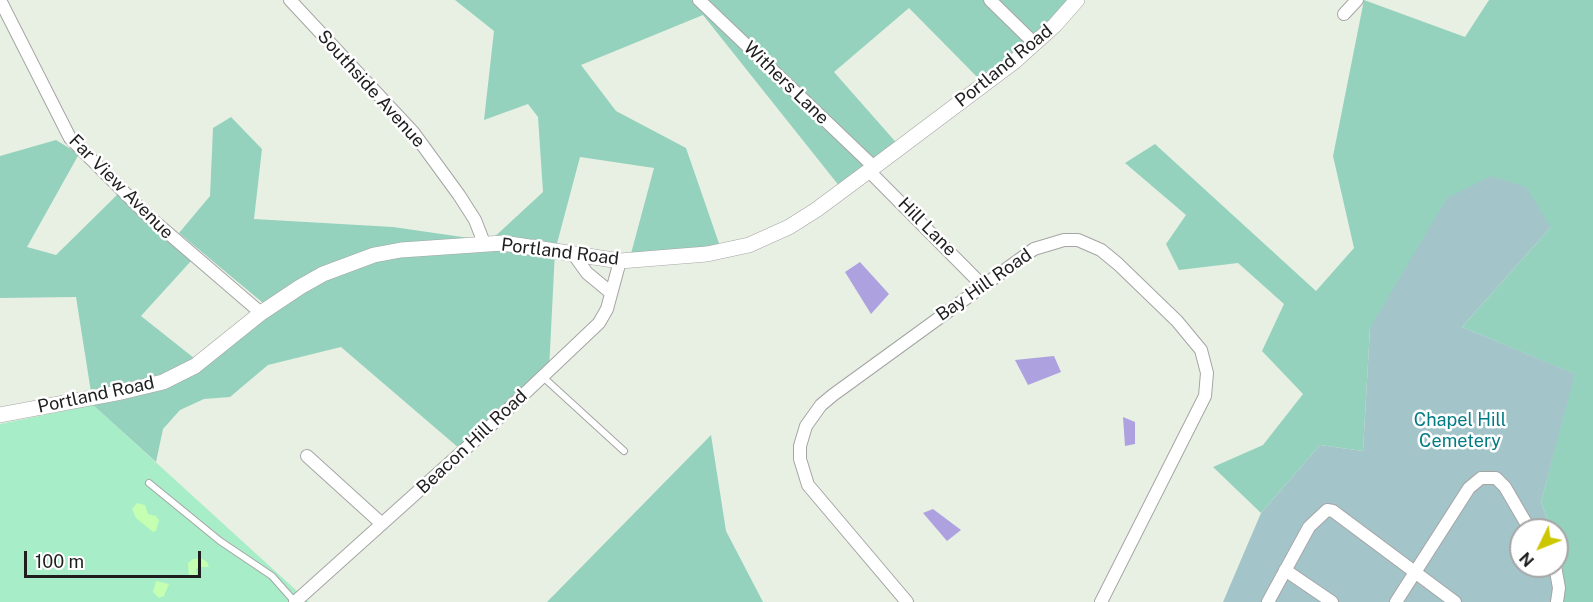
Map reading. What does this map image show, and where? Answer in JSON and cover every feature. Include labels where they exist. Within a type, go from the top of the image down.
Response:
[{"type":"street","name":"Far View Avenue","points":[[0,0],[70,138],[147,215],[196,260],[240,293],[261,314]]},
{"type":"street","name":"Southside Avenue","points":[[290,0],[413,132],[464,204],[484,243]]},
{"type":"street","name":"Withers Lane","points":[[699,0],[871,169]]},
{"type":"street","points":[[990,0],[1035,43]]},
{"type":"street","name":"Portland Road","points":[[0,415],[117,393],[163,381],[195,366],[261,314],[323,274],[356,261],[401,250],[484,243],[542,248],[620,261],[707,254],[749,245],[798,221],[871,169],[1015,61],[1077,0]]},
{"type":"street","points":[[1344,14],[1357,0]]},
{"type":"street","name":"Hill Lane","points":[[871,169],[982,285]]},
{"type":"street","name":"Bay Hill Road","points":[[907,602],[817,498],[802,471],[800,446],[806,426],[821,405],[982,285],[1034,249],[1064,240],[1084,242],[1118,264],[1178,321],[1197,344],[1205,360],[1207,373],[1205,396],[1101,602]]},
{"type":"street","points":[[574,255],[587,273],[610,292]]},
{"type":"street","name":"Beacon Hill Road","points":[[295,602],[543,377],[599,323],[607,309],[620,261]]},
{"type":"street","points":[[307,456],[382,524]]},
{"type":"street","points":[[1396,602],[1469,488],[1481,478],[1496,478],[1505,487],[1523,518]]},
{"type":"street","points":[[1268,602],[1309,527],[1327,510],[1333,512],[1455,602]]},
{"type":"street","points":[[1285,570],[1332,602]]},
{"type":"street","points":[[1557,578],[1559,588],[1557,602]]},
{"type":"lane","points":[[543,377],[624,451]]},
{"type":"lane","points":[[149,483],[220,541],[272,576],[295,602]]},
{"type":"shaded area","points":[[455,0],[1076,0],[983,83],[909,8],[834,72],[901,148],[844,192],[703,15],[581,65],[616,111],[686,148],[723,255],[629,261],[654,168],[580,157],[555,251],[549,370],[460,449],[341,347],[268,365],[230,397],[204,399],[180,410],[163,429],[156,462],[93,405],[76,297],[0,298],[0,156],[56,140],[79,154],[27,247],[56,255],[119,193],[191,261],[141,316],[199,362],[269,308],[179,233],[210,196],[213,128],[231,117],[262,149],[254,219],[393,227],[490,241],[543,192],[538,117],[528,104],[484,120],[494,31]]},
{"type":"shaded area","points":[[1364,0],[1465,37],[1489,0],[1593,0],[1593,602],[1560,602],[1562,578],[1569,578],[1569,518],[1547,518],[1541,502],[1574,374],[1462,327],[1551,227],[1370,328],[1363,451],[1320,445],[1261,513],[1213,467],[1263,445],[1303,394],[1262,351],[1284,304],[1238,263],[1179,270],[1166,244],[1186,215],[1125,163],[1155,144],[1316,291],[1354,248],[1333,156]]},
{"type":"shaded area","points":[[860,262],[889,294],[871,314],[845,272]]},
{"type":"shaded area","points":[[1054,356],[1061,372],[1028,385],[1015,360]]},
{"type":"shaded area","points":[[93,405],[309,602],[0,602],[0,424]]},
{"type":"shaded area","points":[[1123,417],[1135,422],[1135,444],[1125,446]]},
{"type":"shaded area","points":[[711,435],[726,531],[763,602],[547,602]]},
{"type":"shaded area","points":[[933,509],[961,530],[947,541],[923,513]]},
{"type":"sand","points":[[137,503],[145,505],[148,514],[156,516],[159,520],[156,531],[153,532],[136,518],[132,509]]},
{"type":"sand","points":[[201,558],[207,562],[209,567],[199,567],[196,569],[197,576],[189,576],[188,563],[193,559]]},
{"type":"sand","points":[[156,581],[169,584],[164,596],[159,598],[153,592]]},
{"type":"green space","name":"Chapel Hill Cemetery","points":[[1491,176],[1526,187],[1551,227],[1462,327],[1575,374],[1541,502],[1547,518],[1509,518],[1509,578],[1562,578],[1560,602],[1223,602],[1261,513],[1320,445],[1363,451],[1370,328],[1447,198]]}]
